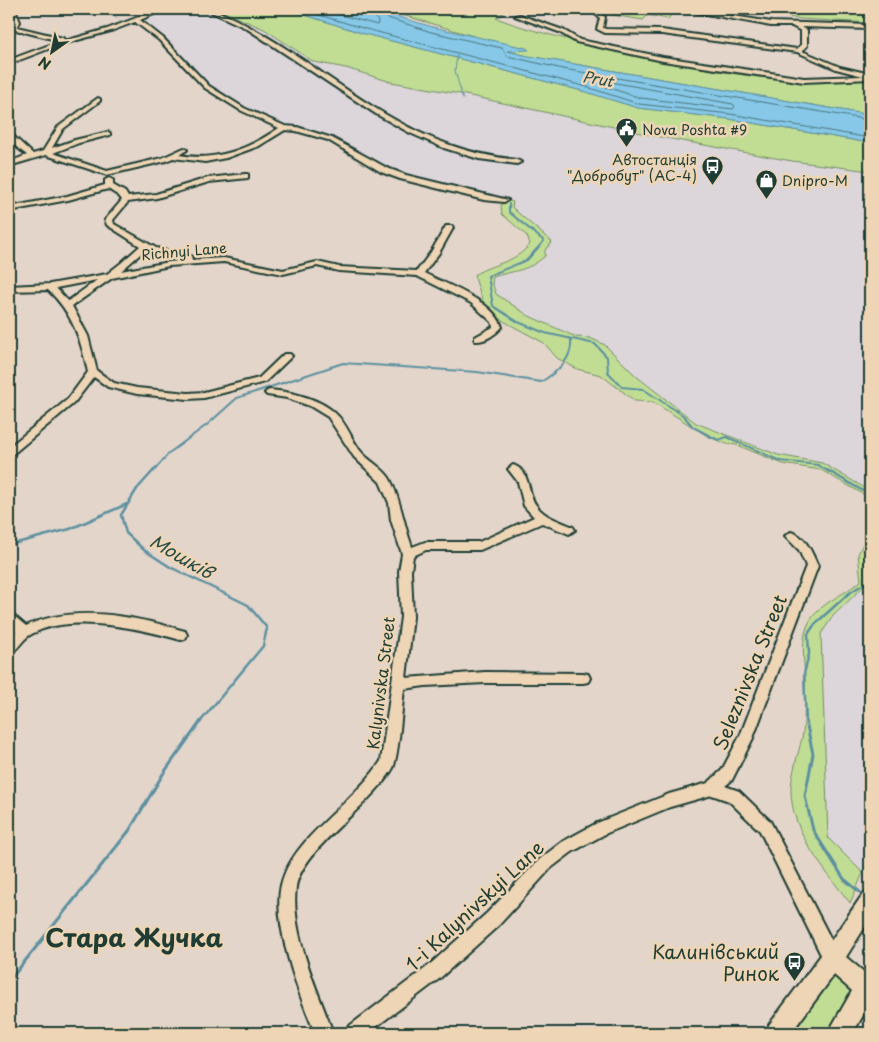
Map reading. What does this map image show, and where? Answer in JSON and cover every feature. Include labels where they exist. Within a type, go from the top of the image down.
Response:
[{"type":"main road","points":[[777,1033],[832,959],[865,910]]},
{"type":"main road","points":[[832,959],[869,985],[840,1033]]},
{"type":"street","points":[[9,62],[164,9]]},
{"type":"street","points":[[208,9],[252,29],[335,84],[432,141],[473,156],[517,162]]},
{"type":"street","points":[[592,9],[603,18],[600,29],[662,32],[798,51],[838,68],[870,76]]},
{"type":"street","points":[[681,9],[743,20],[794,26],[870,27]]},
{"type":"street","points":[[12,13],[17,22],[14,28],[61,39],[63,42],[61,44]]},
{"type":"street","points":[[518,16],[561,31],[578,41],[663,59],[804,80],[870,76]]},
{"type":"street","points":[[136,20],[161,39],[207,87],[242,109],[284,128],[297,129],[330,139],[384,170],[403,177],[484,198],[504,200]]},
{"type":"street","points":[[794,26],[804,32],[804,46],[798,51]]},
{"type":"street","points":[[46,153],[60,128],[98,100]]},
{"type":"street","points":[[174,156],[204,160],[228,156],[273,137],[284,128]]},
{"type":"street","points":[[9,134],[16,143],[32,156]]},
{"type":"street","points":[[9,164],[46,153],[77,140],[108,134]]},
{"type":"street","points":[[46,153],[107,173],[131,170],[174,156],[184,150]]},
{"type":"street","points":[[107,173],[109,186]]},
{"type":"street","points":[[212,260],[169,254],[144,246],[111,225],[109,220],[126,200],[157,196],[208,180],[245,176]]},
{"type":"street","points":[[9,209],[68,198],[109,186],[122,194],[126,200]]},
{"type":"street","points":[[419,274],[435,254],[449,228]]},
{"type":"street","points":[[68,305],[111,274],[144,246]]},
{"type":"street","name":"Richnyi Lane","points":[[9,288],[50,287],[170,264],[212,260],[237,261],[283,272],[317,264],[374,272],[419,274],[474,301],[496,321],[498,326],[494,331],[478,338]]},
{"type":"street","points":[[50,287],[68,305],[87,343],[93,372],[111,385],[136,391],[188,396],[204,395],[262,380],[286,356]]},
{"type":"street","points":[[9,452],[71,401],[93,372]]},
{"type":"street","name":"Kalynivska Street","points":[[270,393],[288,395],[313,404],[332,415],[358,455],[386,480],[395,503],[397,520],[408,554],[405,570],[407,617],[388,762],[375,780],[306,855],[293,872],[289,885],[294,942],[310,1003],[324,1033]]},
{"type":"street","points":[[513,469],[523,481],[530,506],[542,518],[569,530]]},
{"type":"street","points":[[408,554],[425,546],[480,546],[542,518]]},
{"type":"street","name":"Seleznivska Street","points":[[712,788],[727,775],[746,738],[812,566],[804,548],[791,536]]},
{"type":"street","points":[[9,618],[24,632]]},
{"type":"street","points":[[9,648],[24,632],[48,623],[68,620],[127,623],[161,628],[181,635]]},
{"type":"street","points":[[399,685],[411,682],[464,678],[545,676],[583,678]]},
{"type":"street","points":[[712,788],[734,796],[765,826],[832,959]]},
{"type":"street","name":"1-i Kalynivskyi Lane","points":[[354,1033],[433,973],[493,919],[546,863],[567,847],[602,828],[669,801],[712,788]]},
{"type":"shaded area","points":[[167,9],[217,9],[264,29],[314,62],[346,68],[391,82],[466,95],[655,136],[792,161],[870,171],[870,491],[822,463],[778,455],[696,423],[636,376],[616,356],[590,338],[576,337],[529,316],[496,294],[492,283],[493,277],[525,270],[539,231],[512,207],[513,201],[391,170],[327,135],[273,122],[239,106],[212,89],[158,33],[138,19]]},
{"type":"shaded area","points":[[870,580],[870,876],[863,873],[828,838],[821,634],[833,616]]},
{"type":"green space","points":[[459,8],[489,11],[504,14],[496,18],[528,29],[684,65],[743,75],[802,81],[832,81],[862,79],[863,73],[870,74],[870,115],[528,56],[507,51],[525,50],[526,48],[487,40],[382,9]]},
{"type":"green space","points":[[217,9],[286,9],[365,34],[586,92],[638,108],[729,119],[870,143],[870,171],[792,161],[655,136],[466,95],[391,82],[346,68],[314,62],[264,29]]},
{"type":"green space","points":[[574,9],[676,9],[668,19],[648,15],[643,20]]},
{"type":"green space","points":[[696,9],[810,9],[870,14],[870,23],[800,19],[758,12],[718,14]]},
{"type":"green space","points":[[505,199],[513,202],[512,207],[552,242],[545,250],[545,256],[532,265],[493,277],[492,283],[496,294],[529,316],[576,337],[590,338],[605,345],[636,376],[696,423],[778,455],[822,463],[870,491],[870,498],[821,470],[783,464],[737,445],[727,444],[709,437],[653,402],[635,401],[601,375],[577,369],[557,358],[544,343],[496,317],[484,304],[474,275],[511,259],[524,251],[530,244],[527,236],[502,214],[501,206]]},
{"type":"green space","points":[[870,543],[870,580],[833,616],[821,634],[828,838],[863,873],[850,903],[820,864],[803,836],[793,806],[791,790],[804,727],[805,688],[803,652],[807,627],[816,612],[823,606],[861,581],[858,554],[863,544]]},
{"type":"green space","points":[[838,977],[852,988],[853,998],[832,1033],[794,1033],[830,978]]},
{"type":"water","name":"Prut","points":[[286,9],[371,9],[433,27],[526,48],[529,50],[507,51],[528,56],[870,115],[870,143],[729,119],[638,108],[586,92],[365,34]]},
{"type":"waterway","points":[[107,9],[119,20],[126,22]]},
{"type":"waterway","points":[[457,55],[455,71],[463,99]]},
{"type":"waterway","points":[[509,204],[509,212],[544,241],[527,260],[488,276],[493,306],[518,322],[545,333],[595,344],[607,357],[608,372],[622,387],[643,389],[684,416],[693,427],[718,440],[727,437],[780,461],[818,465],[829,472]]},
{"type":"waterway","name":"Мошків","points":[[153,472],[169,453],[208,424],[237,398],[343,363],[477,372],[541,382],[562,365],[569,353],[571,340]]},
{"type":"waterway","name":"Мошків","points":[[154,470],[137,489],[121,515],[126,533],[144,550],[170,567],[248,605],[267,628],[263,646],[200,722]]},
{"type":"waterway","points":[[827,470],[870,495]]},
{"type":"waterway","points":[[9,545],[70,529],[127,504]]},
{"type":"waterway","points":[[870,550],[867,552],[866,563],[870,572]]},
{"type":"waterway","points":[[806,722],[804,674],[809,654],[808,634],[815,624],[848,594],[868,581],[870,573]]},
{"type":"waterway","name":"Мошків","points":[[9,981],[129,831],[163,774],[201,721]]},
{"type":"waterway","points":[[806,721],[813,754],[805,796],[813,830],[844,879],[861,893]]},
{"type":"place","name":"Nova Poshta #9","points":[[626,148]]},
{"type":"place","name":"Автостанція \"Добробут\" (АС-4)","points":[[713,186]]},
{"type":"place","name":"Dnipro-M","points":[[766,199]]},
{"type":"place","name":"Калинівський Ринок","points":[[795,981]]},
{"type":"district","name":"Стара Жучка","points":[[134,937]]}]
